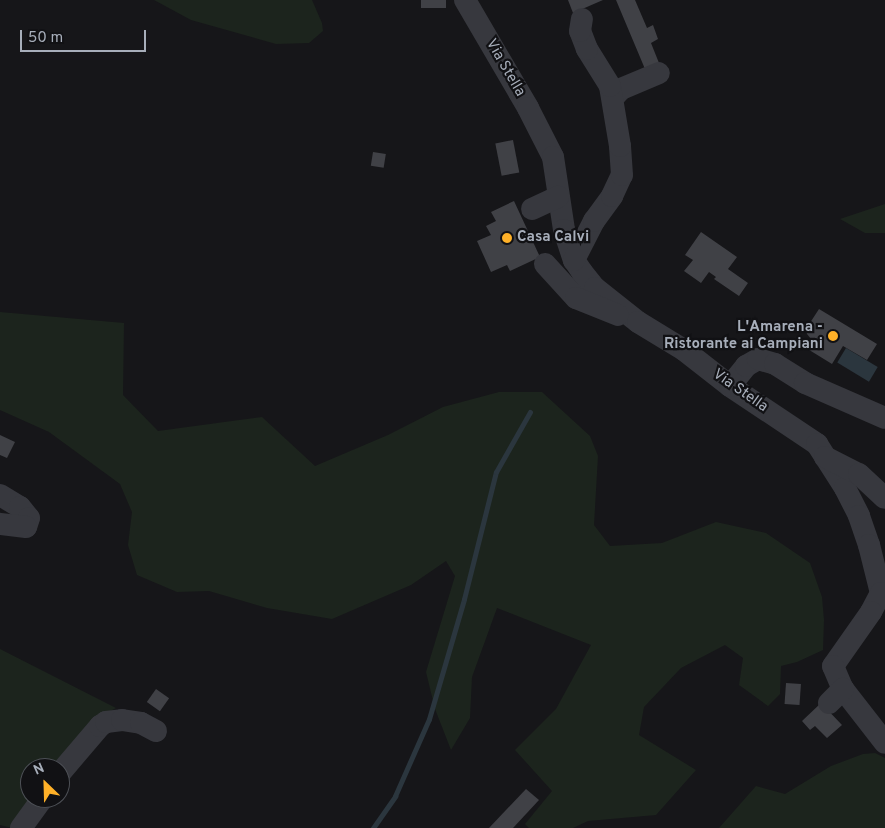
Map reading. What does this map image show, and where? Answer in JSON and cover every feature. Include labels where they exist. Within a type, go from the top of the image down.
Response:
[{"type":"street","name":"Via Stella","points":[[465,0],[549,148],[553,157],[564,230],[574,260],[595,288],[638,322],[684,350],[730,386],[817,444],[859,516],[870,546],[883,593],[833,674],[885,743]]},
{"type":"street","points":[[574,260],[594,221],[612,196],[622,175],[620,146],[610,86],[587,49],[580,30],[582,19]]},
{"type":"street","points":[[613,98],[622,89],[659,73]]},
{"type":"street","points":[[532,209],[558,197]]},
{"type":"street","points":[[546,264],[576,298],[638,322]]},
{"type":"street","points":[[730,386],[746,366],[758,360],[775,364],[805,383],[885,418]]},
{"type":"street","points":[[825,457],[859,474],[885,498]]},
{"type":"street","points":[[0,495],[20,507],[29,518],[26,527],[0,524]]},
{"type":"street","points":[[70,761],[100,726],[106,722],[122,720],[141,723],[156,731]]},
{"type":"street","points":[[22,828],[35,808]]},
{"type":"shaded area","points":[[154,0],[312,0],[322,23],[323,31],[309,43],[276,44],[191,20]]},
{"type":"shaded area","points":[[885,204],[885,233],[865,233],[840,219]]},
{"type":"shaded area","points":[[0,312],[124,323],[123,395],[158,431],[262,417],[315,466],[388,435],[443,407],[499,392],[542,392],[590,436],[598,456],[594,525],[610,546],[662,543],[716,522],[766,533],[810,563],[822,597],[824,620],[823,650],[797,662],[781,666],[780,694],[768,706],[739,685],[743,658],[725,645],[681,668],[644,707],[639,735],[696,770],[656,815],[588,821],[573,828],[529,828],[525,824],[552,791],[515,750],[556,709],[591,645],[497,608],[472,677],[470,718],[451,750],[435,709],[426,672],[455,576],[446,561],[411,585],[332,619],[267,608],[209,591],[177,592],[137,575],[128,545],[132,512],[120,484],[49,432],[0,410]]},
{"type":"shaded area","points":[[846,348],[878,367],[869,382],[837,363]]},
{"type":"shaded area","points":[[0,649],[116,708],[92,721],[62,758],[20,758],[20,808],[24,808],[12,828],[0,825]]},
{"type":"shaded area","points":[[875,753],[885,758],[885,828],[719,828],[756,786],[785,794],[831,766],[863,754]]},
{"type":"building","points":[[421,0],[446,0],[446,8],[421,8]]},
{"type":"building","points":[[568,0],[603,0],[573,13]]},
{"type":"building","points":[[616,0],[635,0],[647,28],[653,25],[658,39],[651,43],[659,63],[645,69]]},
{"type":"building","points":[[513,140],[519,172],[502,176],[495,143]]},
{"type":"building","points":[[373,152],[386,154],[384,168],[371,166]]},
{"type":"building","name":"Casa Calvi","points":[[514,201],[540,257],[510,271],[507,265],[491,272],[477,241],[491,235],[486,226],[496,221],[491,212]]},
{"type":"building","points":[[701,232],[737,257],[728,269],[748,283],[739,296],[714,279],[716,277],[709,272],[701,283],[684,271],[693,260],[685,255]]},
{"type":"building","points":[[819,309],[877,344],[867,360],[843,346],[832,364],[806,348],[811,339],[806,329]]},
{"type":"building","points":[[0,435],[15,442],[7,458],[0,455]]},
{"type":"building","points":[[786,683],[801,684],[799,705],[785,704]]},
{"type":"building","points":[[156,689],[169,698],[160,711],[147,702]]},
{"type":"building","points":[[821,703],[842,725],[827,738],[815,726],[810,730],[802,721]]},
{"type":"building","points":[[526,789],[539,800],[513,828],[489,828]]},
{"type":"waterway","points":[[373,828],[395,796],[429,719],[464,599],[496,472],[530,412]]},
{"type":"place","name":"Casa Calvi","points":[[507,238]]},
{"type":"place","name":"L'Amarena - Ristorante ai Campiani","points":[[833,336]]}]
